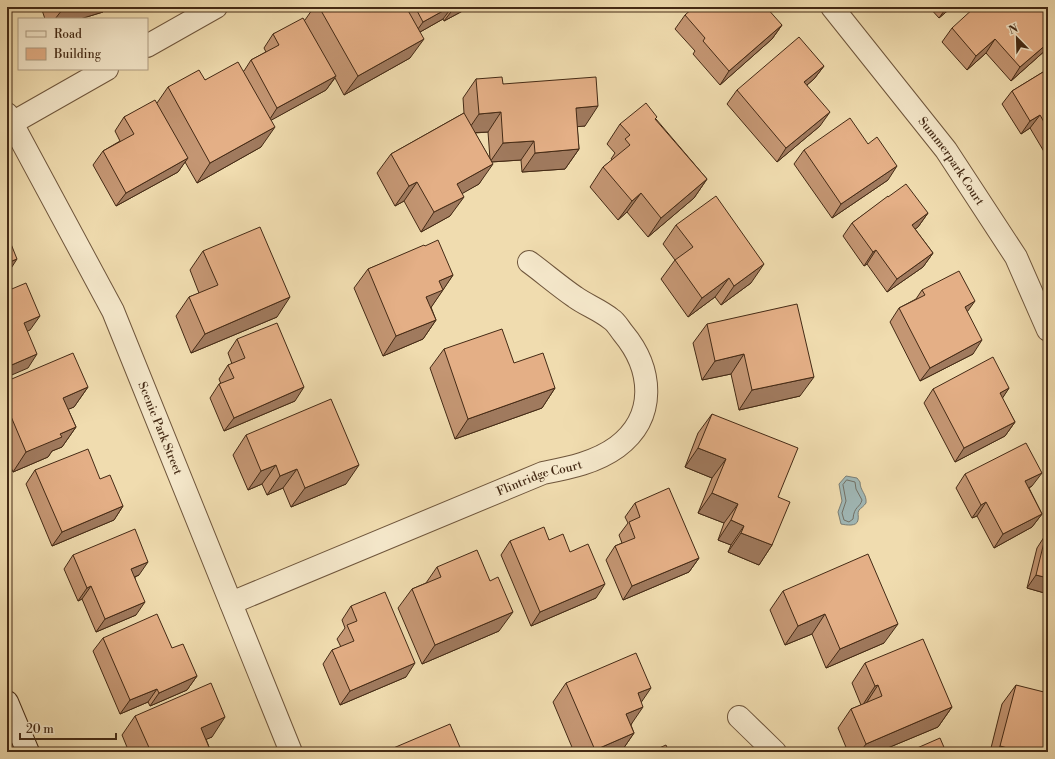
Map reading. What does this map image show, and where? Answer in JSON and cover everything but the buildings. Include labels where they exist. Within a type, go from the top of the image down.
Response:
[{"type":"street","points":[[148,45],[216,7]]},
{"type":"street","name":"Summerpark Court","points":[[832,7],[946,150],[1016,257],[1048,330]]},
{"type":"street","points":[[10,118],[104,70]]},
{"type":"street","name":"Scenic Park Street","points":[[10,118],[113,311],[291,752]]},
{"type":"street","name":"Flintridge Court","points":[[231,603],[543,473],[580,465],[616,448],[627,439],[635,428],[645,404],[645,375],[641,361],[634,349],[611,319],[575,297],[529,262]]},
{"type":"street","points":[[7,702],[28,752]]},
{"type":"street","points":[[739,717],[775,752]]},
{"type":"water","points":[[846,476],[857,478],[860,482],[866,500],[866,503],[858,511],[858,519],[856,524],[851,525],[841,524],[838,512],[842,501],[839,484]]}]
